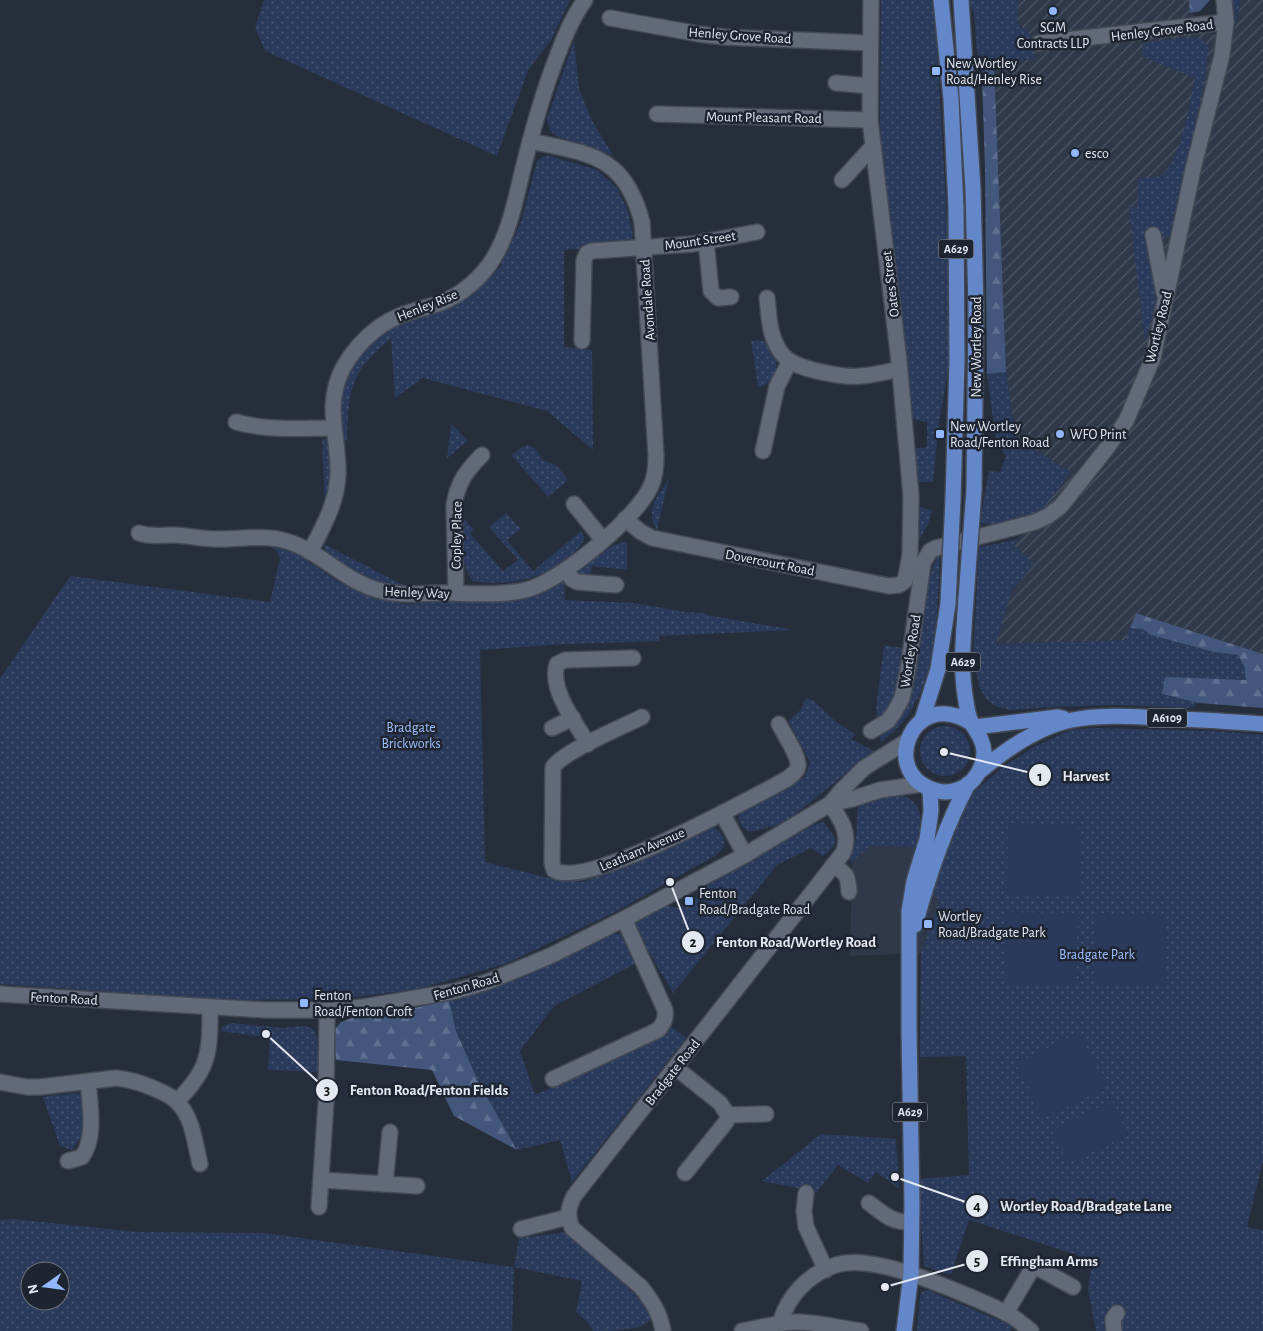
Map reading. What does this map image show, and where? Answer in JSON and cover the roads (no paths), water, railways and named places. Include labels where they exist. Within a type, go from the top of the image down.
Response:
[{"type":"main road","name":"New Wortley Road","points":[[922,720],[938,669],[948,604],[957,361],[956,208],[951,99],[941,0]]},
{"type":"main road","name":"New Wortley Road","points":[[961,0],[973,189],[976,309],[974,490],[966,599],[963,676],[965,695],[973,725]]},
{"type":"main road","points":[[922,720],[934,715],[947,713],[960,716],[973,725]]},
{"type":"main road","name":"A6109","points":[[973,725],[1058,717],[1070,720]]},
{"type":"main road","name":"A6109","points":[[979,772],[999,755],[1024,739],[1070,720],[1092,717],[1144,717],[1263,724]]},
{"type":"main road","name":"A629","points":[[907,741],[913,729],[922,720]]},
{"type":"main road","name":"A629","points":[[909,950],[924,890],[953,812],[968,784],[979,772],[984,754],[980,735],[973,725]]},
{"type":"main road","points":[[907,741],[907,765],[913,776],[926,787]]},
{"type":"main road","name":"A629","points":[[926,787],[943,792],[956,790],[968,784]]},
{"type":"main road","name":"A629","points":[[904,1331],[911,1274],[912,1222],[909,912],[914,881],[927,839],[932,811],[926,787]]},
{"type":"street","name":"Henley Rise","points":[[310,552],[328,517],[335,496],[338,474],[332,407],[338,380],[352,353],[381,326],[396,317],[432,306],[450,298],[478,278],[490,264],[506,233],[530,141],[554,65],[572,22],[585,0]]},
{"type":"street","name":"Oates Street","points":[[871,0],[870,120],[908,452],[911,504],[908,567]]},
{"type":"street","name":"Wortley Road","points":[[870,731],[888,721],[902,698],[923,563],[930,551],[1035,522],[1048,516],[1061,506],[1126,421],[1153,358],[1194,165],[1222,55],[1226,22],[1224,0]]},
{"type":"street","name":"Henley Grove Road","points":[[610,18],[724,37],[870,43]]},
{"type":"street","name":"Henley Grove Road","points":[[1039,43],[1226,22]]},
{"type":"street","points":[[836,83],[870,86]]},
{"type":"street","name":"Mount Pleasant Road","points":[[657,114],[870,120]]},
{"type":"street","name":"Avondale Road","points":[[530,141],[578,152],[598,159],[622,177],[630,188],[637,203],[642,222],[656,456],[652,485],[644,498],[625,519]]},
{"type":"street","points":[[842,180],[873,146]]},
{"type":"street","name":"Mount Street","points":[[582,341],[584,260],[592,251],[706,241],[757,232]]},
{"type":"street","points":[[1153,235],[1166,299]]},
{"type":"street","points":[[706,241],[712,291],[718,298],[730,296]]},
{"type":"street","points":[[767,298],[773,338],[790,361],[801,366],[850,376],[876,374],[899,369]]},
{"type":"street","points":[[763,452],[777,386],[790,361]]},
{"type":"street","points":[[236,422],[275,428],[333,428]]},
{"type":"street","name":"Copley Place","points":[[456,593],[453,518],[455,499],[463,476],[482,455]]},
{"type":"street","points":[[574,504],[603,540]]},
{"type":"street","name":"Henley Way","points":[[139,533],[146,536],[174,535],[213,539],[279,539],[295,544],[310,552],[341,574],[360,584],[394,594],[510,592],[548,582],[603,540],[625,519]]},
{"type":"street","name":"Dovercourt Road","points":[[625,519],[652,538],[889,586],[899,585],[905,581],[908,567]]},
{"type":"street","points":[[566,570],[572,579],[577,582],[616,585]]},
{"type":"street","points":[[588,744],[559,692],[554,672],[557,664],[565,660],[634,658]]},
{"type":"street","name":"Leatham Avenue","points":[[642,717],[557,760],[553,767],[552,863],[554,870],[559,872],[602,867],[722,814]]},
{"type":"street","points":[[552,728],[573,718]]},
{"type":"street","points":[[745,855],[722,814],[787,779],[795,772],[798,767],[797,759],[779,724]]},
{"type":"street","name":"Fenton Road","points":[[830,804],[864,768],[907,741]]},
{"type":"street","name":"Fenton Road","points":[[0,994],[266,1010],[326,1010],[363,1007],[456,991],[487,982],[550,956],[624,919],[745,855],[830,804],[880,790],[926,787]]},
{"type":"street","name":"Bradgate Road","points":[[568,1217],[569,1207],[574,1196],[843,853],[846,837],[840,817],[830,804]]},
{"type":"street","points":[[833,865],[845,873],[848,879],[849,892]]},
{"type":"street","points":[[553,1079],[658,1030],[664,1024],[666,1010],[624,919]]},
{"type":"street","points":[[176,1101],[198,1078],[205,1064],[210,1047],[210,1007]]},
{"type":"street","points":[[319,1207],[326,1102],[326,1010]]},
{"type":"street","points":[[676,1068],[720,1103],[728,1115],[726,1122],[685,1174]]},
{"type":"street","points":[[0,1082],[40,1088],[116,1078],[127,1079],[159,1091],[176,1101],[184,1109],[191,1126],[200,1164]]},
{"type":"street","points":[[68,1161],[82,1157],[86,1152],[91,1123],[88,1082]]},
{"type":"street","points":[[728,1115],[766,1114]]},
{"type":"street","points":[[384,1184],[390,1132]]},
{"type":"street","points":[[322,1180],[417,1186]]},
{"type":"street","points":[[806,1193],[804,1211],[806,1227],[826,1270]]},
{"type":"street","points":[[869,1203],[892,1220],[903,1223],[912,1222]]},
{"type":"street","points":[[521,1229],[568,1217],[572,1228],[641,1287],[656,1309],[663,1331]]},
{"type":"street","points":[[780,1323],[789,1301],[795,1292],[806,1282],[836,1265],[864,1263],[911,1274],[964,1294],[1006,1313],[1030,1331]]},
{"type":"street","points":[[1006,1313],[1032,1269],[1038,1268],[1073,1287]]},
{"type":"street","points":[[1114,1331],[1113,1319],[1118,1313]]},
{"type":"street","points":[[742,1331],[780,1323],[809,1323],[861,1331]]},
{"type":"place","name":"SGM Contracts LLP","points":[[1053,11]]},
{"type":"place","name":"New Wortley Road/Henley Rise","points":[[936,71]]},
{"type":"place","name":"esco","points":[[1075,153]]},
{"type":"place","name":"New Wortley Road/Fenton Road","points":[[940,434]]},
{"type":"place","name":"WFO Print","points":[[1060,434]]},
{"type":"place","name":"Harvest","points":[[944,752]]},
{"type":"place","name":"Fenton Road/Wortley Road","points":[[670,882]]},
{"type":"place","name":"Fenton Road/Bradgate Road","points":[[689,901]]},
{"type":"place","name":"Wortley Road/Bradgate Park","points":[[928,924]]},
{"type":"place","name":"Fenton Road/Fenton Croft","points":[[304,1003]]},
{"type":"place","name":"Fenton Road/Fenton Fields","points":[[266,1034]]},
{"type":"place","name":"Wortley Road/Bradgate Lane","points":[[895,1177]]},
{"type":"place","name":"Effingham Arms","points":[[885,1287]]},
{"type":"park label","name":"Bradgate Brickworks","points":[[411,736]]},
{"type":"park label","name":"Bradgate Park","points":[[1097,954]]}]
